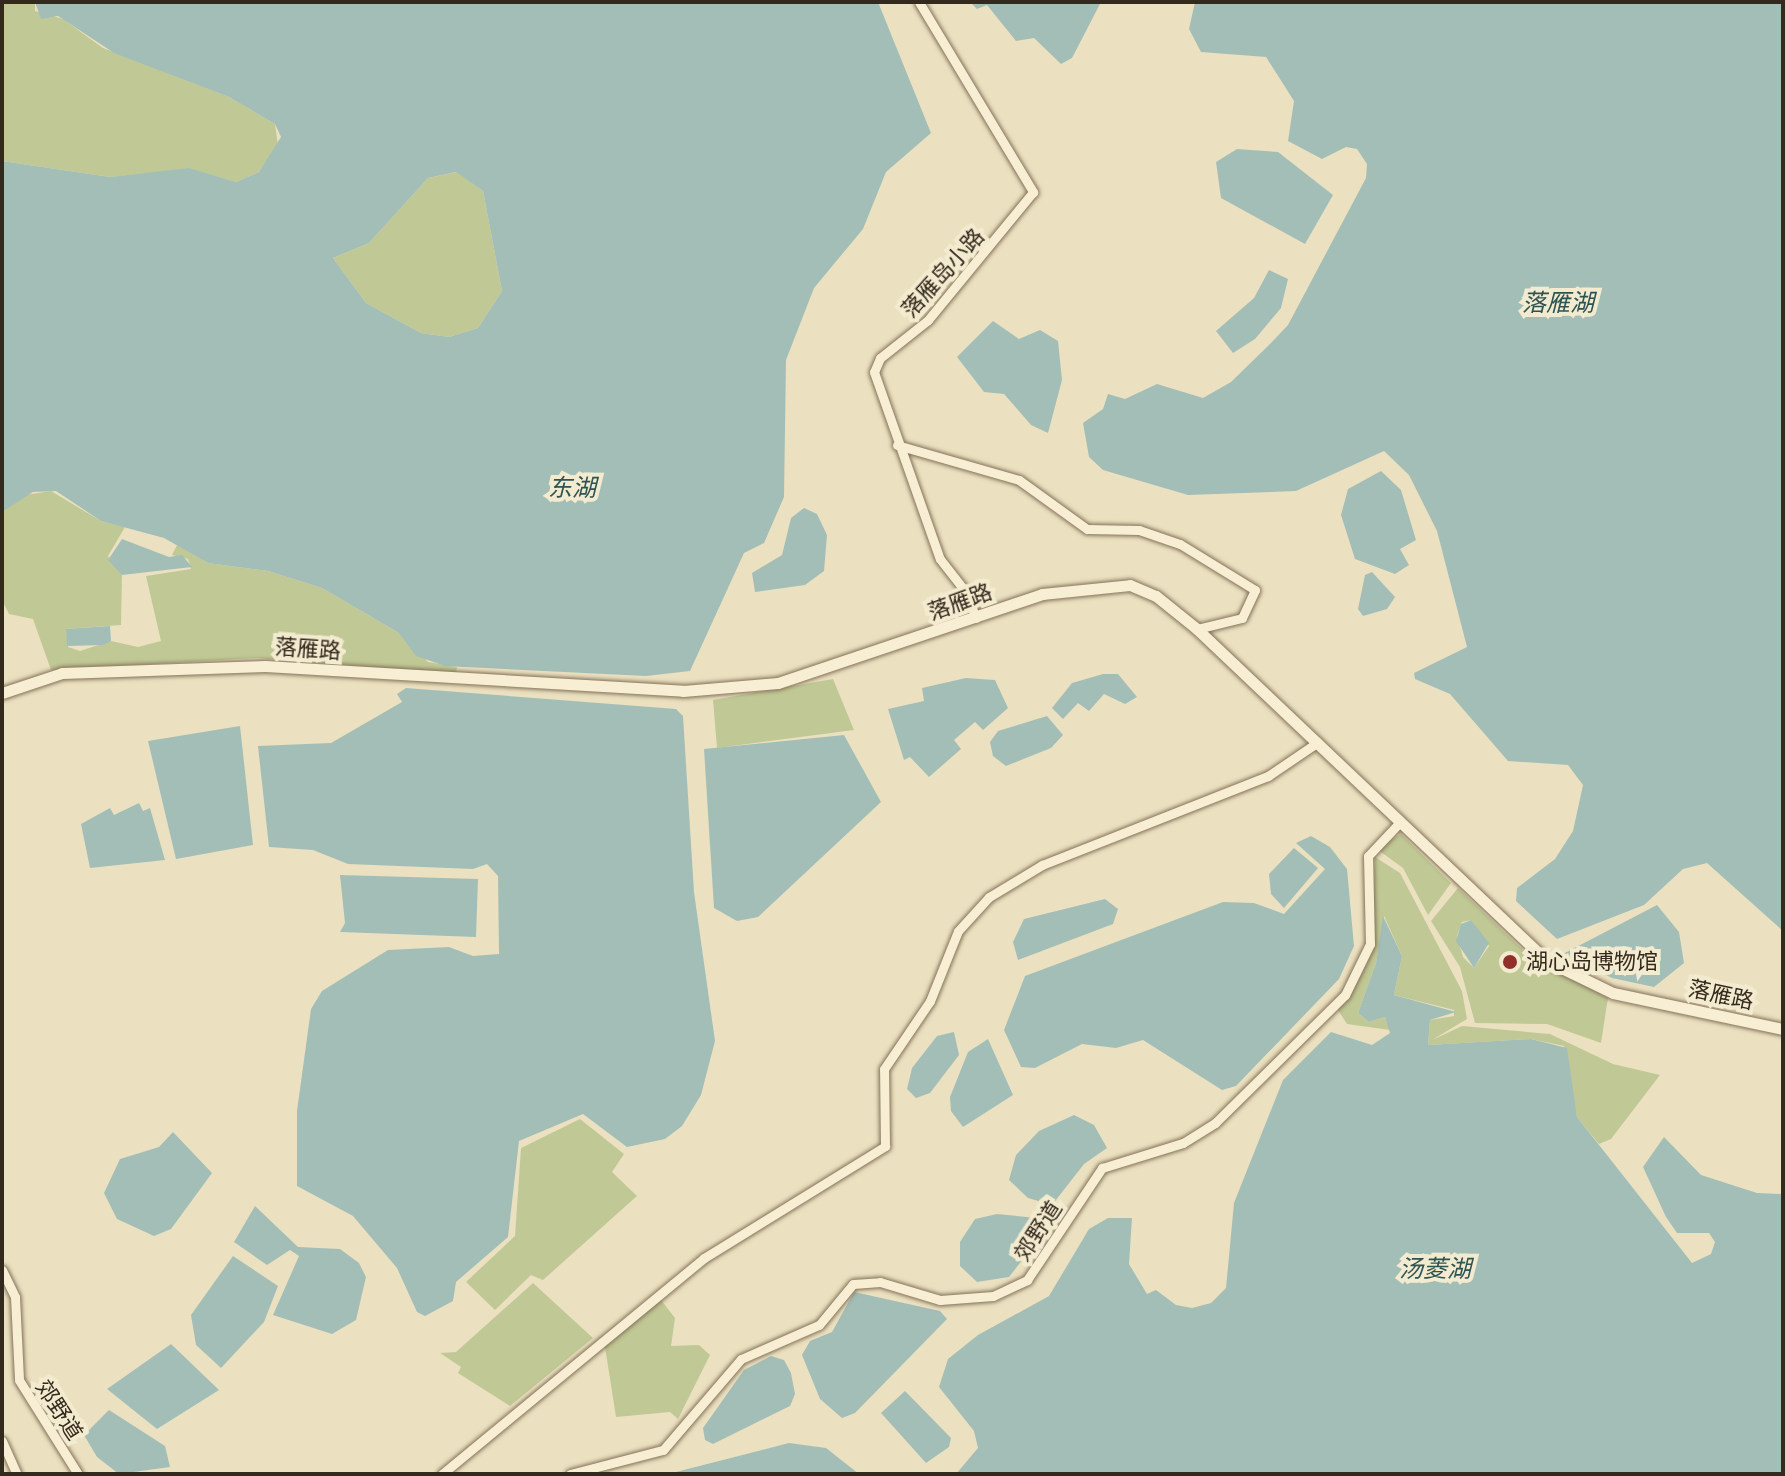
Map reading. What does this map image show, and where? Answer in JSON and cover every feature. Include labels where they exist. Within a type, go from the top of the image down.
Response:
[{"type":"street","name":"落雁岛小路","points":[[919,2],[1033,192],[928,320],[876,364],[874,380],[940,559],[965,591],[976,618]]},
{"type":"street","points":[[897,445],[1019,480],[1087,529],[1139,530],[1185,546],[1255,590],[1242,618],[1197,629]]},
{"type":"street","name":"落雁路","points":[[2,693],[62,673],[265,666],[668,690],[732,687],[833,668],[1059,589],[1121,583],[1149,592],[1197,629],[1318,742],[1511,932],[1568,974],[1613,993],[1783,1029]]},
{"type":"street","points":[[442,1474],[704,1258],[885,1146],[884,1069],[930,1001],[958,931],[989,897],[1021,874],[1268,776],[1318,742]]},
{"type":"street","name":"郊野道","points":[[570,1474],[663,1450],[741,1359],[819,1325],[853,1284],[880,1282],[940,1300],[993,1296],[1027,1280],[1102,1168],[1128,1155],[1178,1145],[1215,1123],[1345,995],[1370,944],[1368,856],[1400,822]]},
{"type":"street","name":"郊野道","points":[[2,1270],[15,1297],[19,1380],[78,1474]]},
{"type":"street","points":[[2,1441],[17,1474]]},
{"type":"green space","points":[[2,2],[35,2],[35,11],[63,19],[103,48],[229,97],[275,124],[278,145],[259,172],[236,182],[189,169],[110,177],[2,161]]},
{"type":"green space","points":[[457,172],[483,191],[502,291],[478,328],[449,337],[421,333],[366,303],[333,258],[369,243],[428,178]]},
{"type":"green space","points":[[51,491],[101,521],[125,527],[108,556],[122,575],[121,625],[66,629],[68,647],[80,651],[111,641],[138,647],[161,641],[146,576],[191,569],[188,559],[172,555],[177,545],[208,563],[268,571],[322,588],[399,633],[428,662],[457,667],[456,675],[257,658],[51,670],[33,619],[9,614],[2,600],[2,512],[25,495]]},
{"type":"green space","points":[[833,679],[854,730],[717,748],[713,700]]},
{"type":"green space","points":[[1401,834],[1451,883],[1428,915],[1403,868],[1377,849]]},
{"type":"green space","points":[[1375,857],[1400,873],[1462,991],[1467,1019],[1432,1040],[1462,1026],[1550,1034],[1613,1064],[1660,1075],[1611,1139],[1599,1144],[1577,1117],[1564,1046],[1531,1039],[1428,1045],[1430,1020],[1454,1016],[1454,1010],[1394,995],[1402,956],[1384,916],[1376,963],[1358,1013],[1369,1022],[1385,1017],[1390,1030],[1347,1024],[1336,1007],[1361,975],[1372,947]]},
{"type":"green space","points":[[1458,888],[1528,955],[1608,998],[1601,1043],[1547,1024],[1475,1023],[1460,967],[1431,921]],"holes":[[[1471,920],[1489,946],[1474,968],[1463,957],[1457,936],[1462,922]]]},
{"type":"green space","points":[[580,1119],[624,1154],[612,1172],[637,1196],[543,1280],[531,1275],[495,1310],[466,1282],[515,1236],[521,1148]]},
{"type":"green space","points":[[533,1283],[593,1338],[510,1406],[458,1373],[461,1367],[440,1353],[456,1352]]},
{"type":"green space","points":[[661,1300],[675,1318],[671,1346],[699,1345],[710,1355],[678,1419],[670,1412],[616,1417],[605,1347]]},
{"type":"water","name":"东湖","points":[[35,2],[878,2],[931,133],[886,172],[863,229],[814,288],[786,360],[784,497],[764,543],[744,553],[690,671],[646,676],[445,666],[416,656],[399,633],[322,588],[268,571],[208,563],[164,538],[101,521],[56,491],[33,492],[2,512],[2,161],[110,177],[189,168],[236,182],[259,172],[281,137],[275,124],[229,97],[114,53],[58,16],[41,19]],"holes":[[[456,172],[483,191],[502,291],[478,328],[449,337],[421,333],[366,303],[333,258],[369,243],[428,178]]]},
{"type":"water","points":[[970,2],[1101,2],[1072,58],[1061,64],[1034,38],[1016,41],[987,5],[977,9]]},
{"type":"water","name":"落雁湖","points":[[1195,2],[1783,2],[1783,931],[1707,863],[1683,869],[1644,905],[1557,939],[1516,901],[1517,888],[1555,859],[1573,831],[1583,785],[1568,765],[1508,761],[1450,694],[1415,679],[1414,673],[1467,647],[1437,531],[1409,475],[1384,451],[1296,491],[1188,495],[1103,470],[1089,457],[1083,423],[1103,409],[1108,394],[1125,399],[1157,384],[1203,398],[1231,382],[1271,343],[1288,325],[1366,178],[1367,164],[1357,149],[1346,147],[1322,159],[1288,141],[1294,101],[1266,57],[1201,52],[1189,29]]},
{"type":"water","points":[[1237,149],[1278,152],[1333,195],[1305,244],[1221,198],[1216,162]]},
{"type":"water","points":[[1269,270],[1288,279],[1281,308],[1255,339],[1233,353],[1216,331],[1254,298]]},
{"type":"water","points":[[993,321],[1019,339],[1040,330],[1058,341],[1062,380],[1048,433],[1031,425],[1004,394],[984,392],[957,357]]},
{"type":"water","points":[[1381,471],[1401,490],[1416,540],[1400,549],[1409,565],[1395,574],[1355,559],[1341,515],[1348,489]]},
{"type":"water","points":[[804,508],[817,514],[827,535],[824,571],[805,585],[755,592],[752,573],[782,555],[791,518]]},
{"type":"water","points":[[122,539],[169,557],[182,555],[192,567],[122,575],[108,560]]},
{"type":"water","points":[[1372,572],[1395,597],[1387,609],[1363,616],[1358,609],[1365,575]]},
{"type":"water","points":[[110,626],[111,641],[103,645],[67,646],[66,629]]},
{"type":"water","points":[[1103,674],[1118,674],[1137,697],[1125,704],[1104,694],[1089,711],[1078,703],[1063,719],[1052,708],[1072,683]]},
{"type":"water","points":[[966,678],[995,680],[1008,708],[983,730],[975,722],[954,740],[961,749],[929,777],[910,757],[904,760],[888,709],[924,701],[922,688]]},
{"type":"water","points":[[406,688],[676,709],[683,716],[694,892],[715,1041],[701,1095],[682,1126],[665,1139],[627,1147],[583,1114],[519,1141],[508,1237],[456,1282],[453,1301],[425,1316],[417,1312],[397,1268],[353,1216],[297,1186],[297,1111],[311,1009],[322,991],[388,950],[449,947],[473,956],[499,954],[498,876],[487,864],[473,869],[348,864],[313,850],[269,847],[258,746],[331,743],[402,702],[397,694]]},
{"type":"water","points":[[1047,716],[1063,735],[1051,748],[1006,766],[993,756],[990,742],[998,731]]},
{"type":"water","points":[[240,726],[253,845],[176,859],[148,741]]},
{"type":"water","points":[[844,735],[881,802],[758,917],[737,921],[714,908],[704,749]]},
{"type":"water","points":[[139,803],[143,811],[150,808],[165,860],[90,868],[81,824],[110,808],[114,815]]},
{"type":"water","points":[[1311,836],[1330,847],[1347,869],[1354,946],[1339,979],[1236,1086],[1222,1090],[1143,1040],[1116,1048],[1082,1044],[1035,1068],[1021,1067],[1004,1030],[1025,976],[1223,902],[1254,903],[1284,914],[1325,869],[1296,843]]},
{"type":"water","points":[[1294,848],[1318,868],[1284,908],[1271,894],[1269,874]]},
{"type":"water","points":[[340,875],[478,879],[476,937],[340,932],[345,923]]},
{"type":"water","points":[[1105,899],[1118,909],[1113,924],[1018,960],[1013,942],[1024,919]]},
{"type":"water","points":[[1657,905],[1679,932],[1684,963],[1654,987],[1612,978],[1563,954]]},
{"type":"water","name":"汤菱湖","points":[[1383,916],[1402,956],[1394,995],[1456,1012],[1430,1020],[1428,1045],[1531,1039],[1567,1048],[1577,1117],[1692,1263],[1711,1254],[1715,1242],[1709,1233],[1677,1233],[1666,1217],[1643,1167],[1664,1137],[1701,1175],[1757,1193],[1783,1194],[1783,1474],[956,1474],[978,1448],[974,1431],[939,1387],[948,1359],[978,1335],[1049,1296],[1089,1229],[1108,1218],[1132,1218],[1129,1264],[1147,1294],[1156,1290],[1176,1305],[1192,1308],[1211,1303],[1226,1288],[1234,1203],[1283,1080],[1331,1032],[1372,1045],[1390,1033],[1385,1017],[1369,1022],[1358,1013],[1376,963]]},
{"type":"water","points":[[1471,920],[1489,943],[1474,968],[1456,941],[1461,924]]},
{"type":"water","points":[[954,1032],[959,1055],[930,1093],[916,1098],[907,1089],[912,1068],[937,1036]]},
{"type":"water","points":[[988,1039],[1013,1095],[963,1127],[951,1111],[950,1097],[968,1052]]},
{"type":"water","points":[[1074,1115],[1094,1125],[1107,1148],[1084,1164],[1052,1205],[1028,1198],[1009,1180],[1016,1155],[1039,1131]]},
{"type":"water","points":[[173,1132],[212,1173],[171,1229],[154,1236],[117,1219],[104,1193],[120,1159],[159,1147]]},
{"type":"water","points":[[255,1206],[298,1247],[340,1249],[359,1263],[366,1277],[356,1320],[332,1334],[273,1315],[299,1256],[290,1250],[267,1265],[234,1242]]},
{"type":"water","points":[[997,1214],[1037,1218],[1046,1230],[1009,1277],[977,1282],[960,1266],[960,1242],[975,1219]]},
{"type":"water","points":[[233,1256],[278,1286],[264,1322],[221,1368],[196,1345],[191,1315]]},
{"type":"water","points":[[854,1292],[940,1311],[947,1319],[855,1413],[842,1418],[820,1399],[802,1355],[810,1341],[832,1332]]},
{"type":"water","points":[[171,1344],[219,1390],[157,1429],[107,1389]]},
{"type":"water","points":[[771,1356],[784,1360],[791,1373],[795,1394],[790,1406],[713,1444],[705,1440],[703,1428],[744,1370]]},
{"type":"water","points":[[905,1391],[951,1438],[949,1447],[926,1463],[881,1413]]},
{"type":"water","points":[[109,1410],[165,1446],[170,1467],[119,1474],[97,1457],[84,1435]]},
{"type":"water","points":[[789,1443],[826,1448],[859,1474],[668,1474]]},
{"type":"place","name":"湖心岛博物馆","points":[[1510,962]]}]
